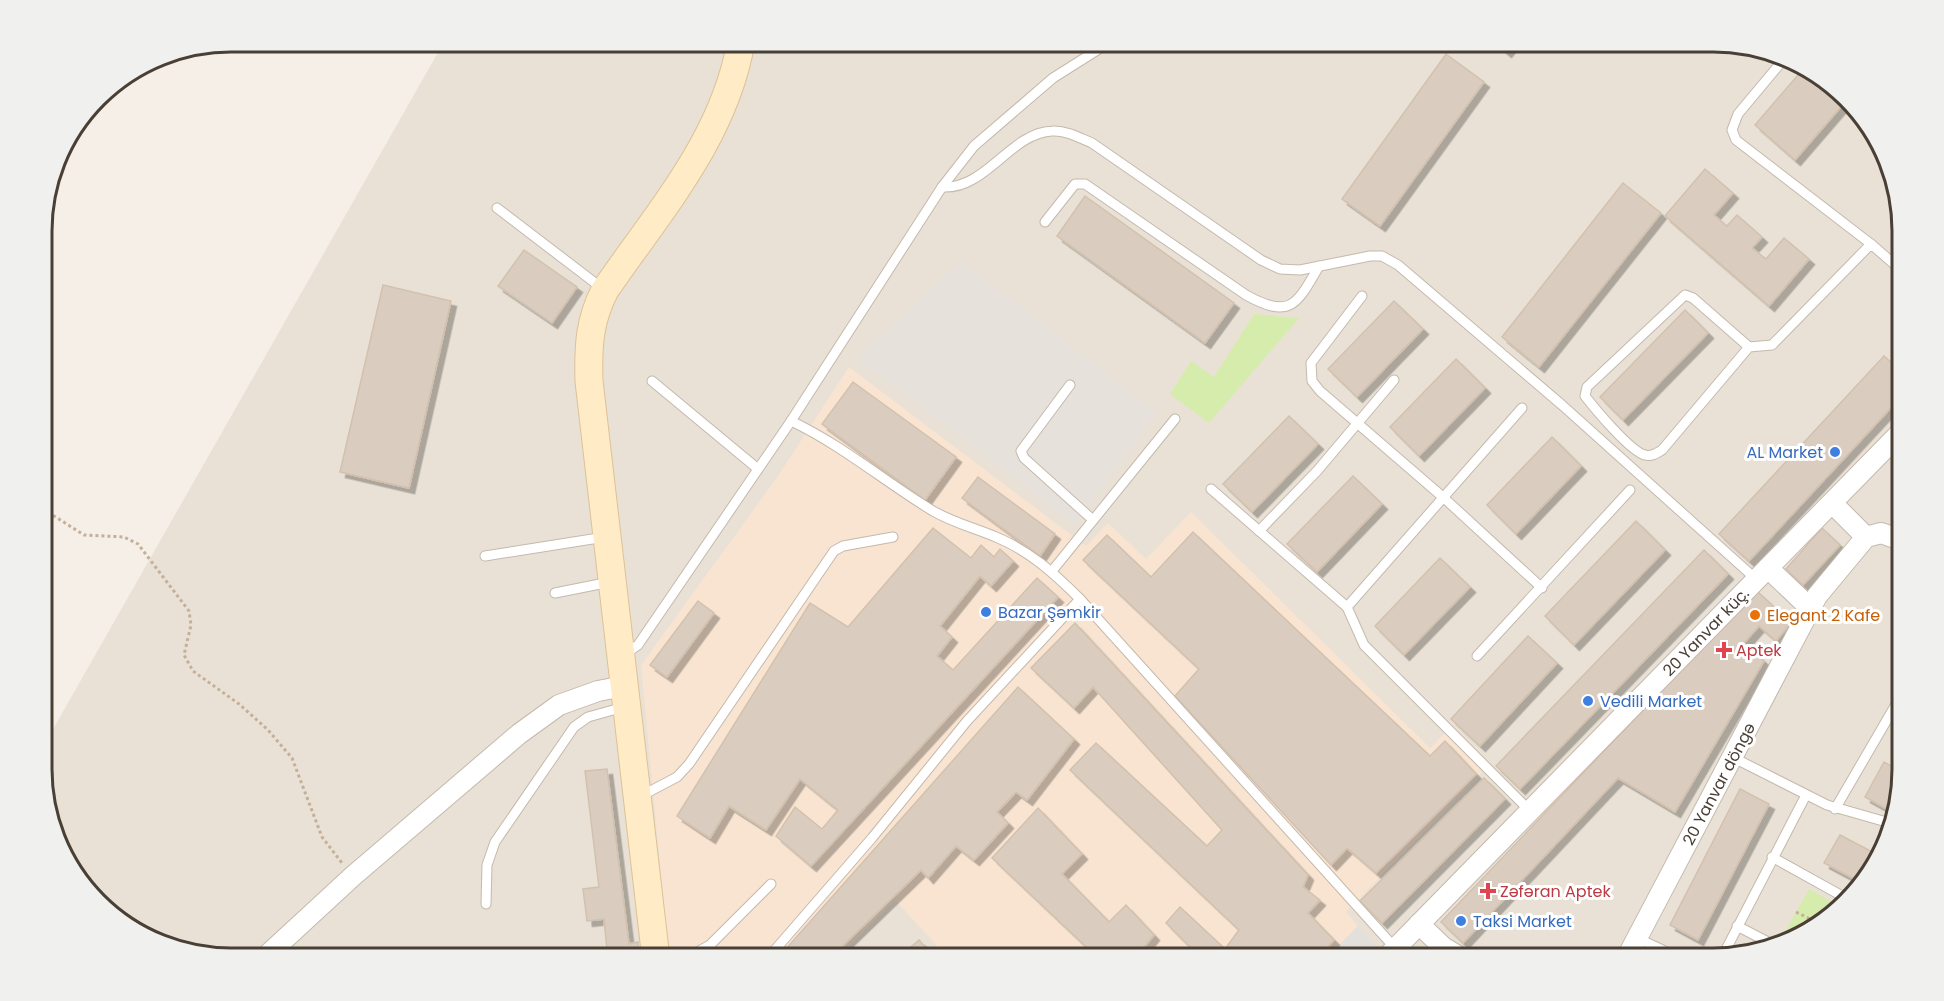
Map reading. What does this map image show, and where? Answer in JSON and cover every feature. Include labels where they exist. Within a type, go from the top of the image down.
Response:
[{"type":"street","points":[[655,948],[607,537],[588,349],[589,330],[596,307],[605,290],[698,157],[732,84],[739,53]]},
{"type":"street","name":"20 Yanvar küç.","points":[[1395,948],[1531,812],[1892,441]]},
{"type":"street","points":[[1832,503],[1866,537],[1881,532],[1892,536]]},
{"type":"street","name":"20 Yanvar döngə","points":[[1632,948],[1734,758],[1810,608],[1827,582],[1866,537]]},
{"type":"street","points":[[1762,574],[1810,608]]},
{"type":"street","points":[[274,948],[353,876],[519,734],[559,705],[597,691],[626,696]]},
{"type":"street","points":[[1419,924],[1445,948]]},
{"type":"lane","points":[[628,652],[638,645],[791,421],[942,187],[974,146],[993,128],[1053,78],[1093,53]]},
{"type":"lane","points":[[1778,65],[1738,114],[1732,130],[1736,140],[1892,262]]},
{"type":"lane","points":[[942,187],[964,186],[1029,138],[1052,131],[1070,134],[1092,143],[1261,260],[1280,269],[1300,270],[1370,256],[1382,256],[1398,265],[1762,574]]},
{"type":"lane","points":[[1045,222],[1075,184],[1085,184],[1246,295],[1264,305],[1278,308],[1290,307],[1300,300],[1320,266]]},
{"type":"lane","points":[[497,208],[605,290]]},
{"type":"lane","points":[[1749,347],[1693,298],[1685,296],[1587,387],[1585,396],[1598,414],[1633,447],[1643,455],[1652,456],[1662,450],[1749,347],[1772,345],[1870,244]]},
{"type":"lane","points":[[1362,296],[1311,363],[1312,381],[1320,392],[1443,498],[1542,588]]},
{"type":"lane","points":[[1259,531],[1394,380]]},
{"type":"lane","points":[[652,381],[758,469]]},
{"type":"lane","points":[[1070,385],[1021,450],[1023,458],[1093,520]]},
{"type":"lane","points":[[1347,607],[1522,408]]},
{"type":"lane","points":[[1052,571],[1174,419]]},
{"type":"lane","points":[[791,421],[837,445],[932,510],[956,523],[997,537],[1033,556],[1052,571],[1080,599],[1386,948]]},
{"type":"lane","points":[[1210,489],[1347,607],[1364,645],[1531,812]]},
{"type":"lane","points":[[1477,657],[1630,490]]},
{"type":"lane","points":[[485,556],[607,537]]},
{"type":"lane","points":[[637,798],[677,777],[689,764],[834,551],[843,546],[893,537]]},
{"type":"lane","points":[[555,593],[612,582]]},
{"type":"lane","points":[[777,948],[872,838],[966,721],[1080,599]]},
{"type":"lane","points":[[486,904],[487,865],[495,842],[574,728],[588,717],[626,696]]},
{"type":"lane","points":[[1835,809],[1892,711]]},
{"type":"lane","points":[[1734,758],[1835,809],[1883,821]]},
{"type":"lane","points":[[1726,948],[1806,795]]},
{"type":"lane","points":[[1772,857],[1840,894]]},
{"type":"lane","points":[[704,948],[771,884]]},
{"type":"lane","points":[[1737,926],[1765,940]]},
{"type":"lane","points":[[1637,938],[1658,948]]},
{"type":"path","points":[[52,515],[84,535],[124,537],[138,544],[149,555],[189,611],[190,625],[183,655],[193,671],[239,704],[268,730],[292,758],[322,837],[353,876]]},
{"type":"path","points":[[1796,912],[1810,919]]},
{"type":"shaded area","points":[[438,53],[1736,54],[1770,62],[1792,71],[1830,97],[1861,132],[1878,163],[1885,185],[1892,232],[1892,769],[1890,793],[1885,816],[1873,849],[1847,887],[1812,918],[1770,939],[1724,948],[220,948],[174,939],[152,930],[132,918],[105,896],[90,878],[66,838],[59,816],[52,769],[52,731]]},
{"type":"shaded area","points":[[962,261],[1157,412],[1076,525],[856,358]]},
{"type":"shaded area","name":"Bazar Şəmkir","points":[[849,367],[1086,546],[1108,523],[1146,559],[1191,512],[1430,748],[1445,733],[1482,772],[1346,912],[1358,926],[1336,948],[939,948],[895,900],[847,948],[668,948],[641,665],[778,476]]},
{"type":"shaded area","points":[[1358,926],[1378,948],[1336,948]]},
{"type":"green space","points":[[1254,314],[1299,318],[1209,423],[1170,394],[1191,361],[1214,377]]},
{"type":"green space","points":[[1809,889],[1832,902],[1812,918],[1785,933]]},
{"type":"building","points":[[1446,54],[1484,82],[1380,226],[1342,199]]},
{"type":"building","points":[[1798,75],[1812,83],[1840,107],[1795,160],[1755,125]]},
{"type":"building","points":[[1705,169],[1733,193],[1714,215],[1727,226],[1737,215],[1762,237],[1752,248],[1766,259],[1784,238],[1809,259],[1769,306],[1665,216]]},
{"type":"building","points":[[1623,183],[1661,213],[1539,367],[1502,337]]},
{"type":"building","points":[[1085,196],[1234,303],[1205,343],[1057,236]]},
{"type":"building","points":[[524,250],[577,287],[552,323],[498,286]]},
{"type":"building","points":[[383,285],[451,301],[409,488],[340,472]]},
{"type":"building","points":[[1394,301],[1423,329],[1357,397],[1328,369]]},
{"type":"building","points":[[1685,310],[1708,333],[1623,420],[1600,397]]},
{"type":"building","points":[[1884,356],[1892,363],[1892,407],[1749,561],[1719,534]]},
{"type":"building","points":[[1456,359],[1485,388],[1419,456],[1390,427]]},
{"type":"building","points":[[853,382],[956,457],[925,500],[822,424]]},
{"type":"building","points":[[1289,416],[1318,444],[1252,512],[1223,484]]},
{"type":"building","points":[[1552,437],[1581,466],[1516,534],[1487,505]]},
{"type":"building","points":[[1353,476],[1382,504],[1317,572],[1287,544]]},
{"type":"building","points":[[978,477],[1055,534],[1040,556],[962,498]]},
{"type":"building","points":[[1636,521],[1665,550],[1574,645],[1545,616]]},
{"type":"building","points":[[933,528],[971,558],[981,545],[994,557],[1000,549],[1013,561],[991,586],[980,576],[940,626],[952,637],[937,656],[953,670],[1037,578],[1058,597],[811,866],[776,836],[795,807],[822,829],[838,810],[800,779],[766,830],[729,806],[710,838],[677,816],[810,603],[848,627]]},
{"type":"building","points":[[1822,528],[1840,545],[1803,585],[1786,569]]},
{"type":"building","points":[[1193,532],[1430,756],[1445,741],[1476,774],[1376,873],[1347,848],[1331,865],[1175,696],[1199,669],[1083,560],[1107,535],[1151,577]]},
{"type":"building","points":[[1704,550],[1728,574],[1520,789],[1496,766]]},
{"type":"building","points":[[1440,558],[1470,587],[1404,655],[1375,626]]},
{"type":"building","points":[[1757,591],[1791,623],[1776,641],[1759,626],[1744,643],[1764,661],[1675,812],[1618,778],[1463,943],[1441,922]]},
{"type":"building","points":[[698,601],[714,613],[667,677],[650,665]]},
{"type":"building","points":[[1075,623],[1308,875],[1303,887],[1320,900],[1308,913],[1334,940],[1326,948],[1226,948],[1239,930],[1070,770],[1096,743],[1207,846],[1222,830],[1093,687],[1074,708],[1031,668]]},
{"type":"building","points":[[1528,636],[1557,663],[1480,746],[1451,719]]},
{"type":"building","points":[[1018,687],[1074,739],[1027,800],[1016,792],[997,812],[1008,823],[974,860],[956,846],[928,878],[921,870],[840,948],[787,948]]},
{"type":"building","points":[[1884,762],[1892,766],[1887,809],[1865,797]]},
{"type":"building","points":[[607,769],[629,944],[638,942],[639,948],[607,948],[604,919],[587,921],[583,889],[599,887],[585,771]]},
{"type":"building","points":[[1484,778],[1505,799],[1382,923],[1360,901]]},
{"type":"building","points":[[1740,789],[1769,804],[1698,940],[1670,925]]},
{"type":"building","points":[[1038,808],[1082,854],[1062,874],[1109,922],[1126,905],[1154,935],[1143,948],[1087,948],[992,858]]},
{"type":"building","points":[[1840,835],[1871,852],[1854,879],[1824,863]]},
{"type":"building","points":[[1180,907],[1224,948],[1191,948],[1166,923]]},
{"type":"building","points":[[919,940],[926,948],[910,948]]},
{"type":"place","name":"AL Market","points":[[1835,452]]},
{"type":"place","name":"Bazar Şəmkir","points":[[986,612]]},
{"type":"place","name":"Elegant 2 Kafe","points":[[1755,615]]},
{"type":"place","name":"Aptek","points":[[1724,650]]},
{"type":"place","name":"Vedili Market","points":[[1588,701]]},
{"type":"place","name":"Zəfəran Aptek","points":[[1488,891]]},
{"type":"place","name":"Taksi Market","points":[[1461,921]]}]
